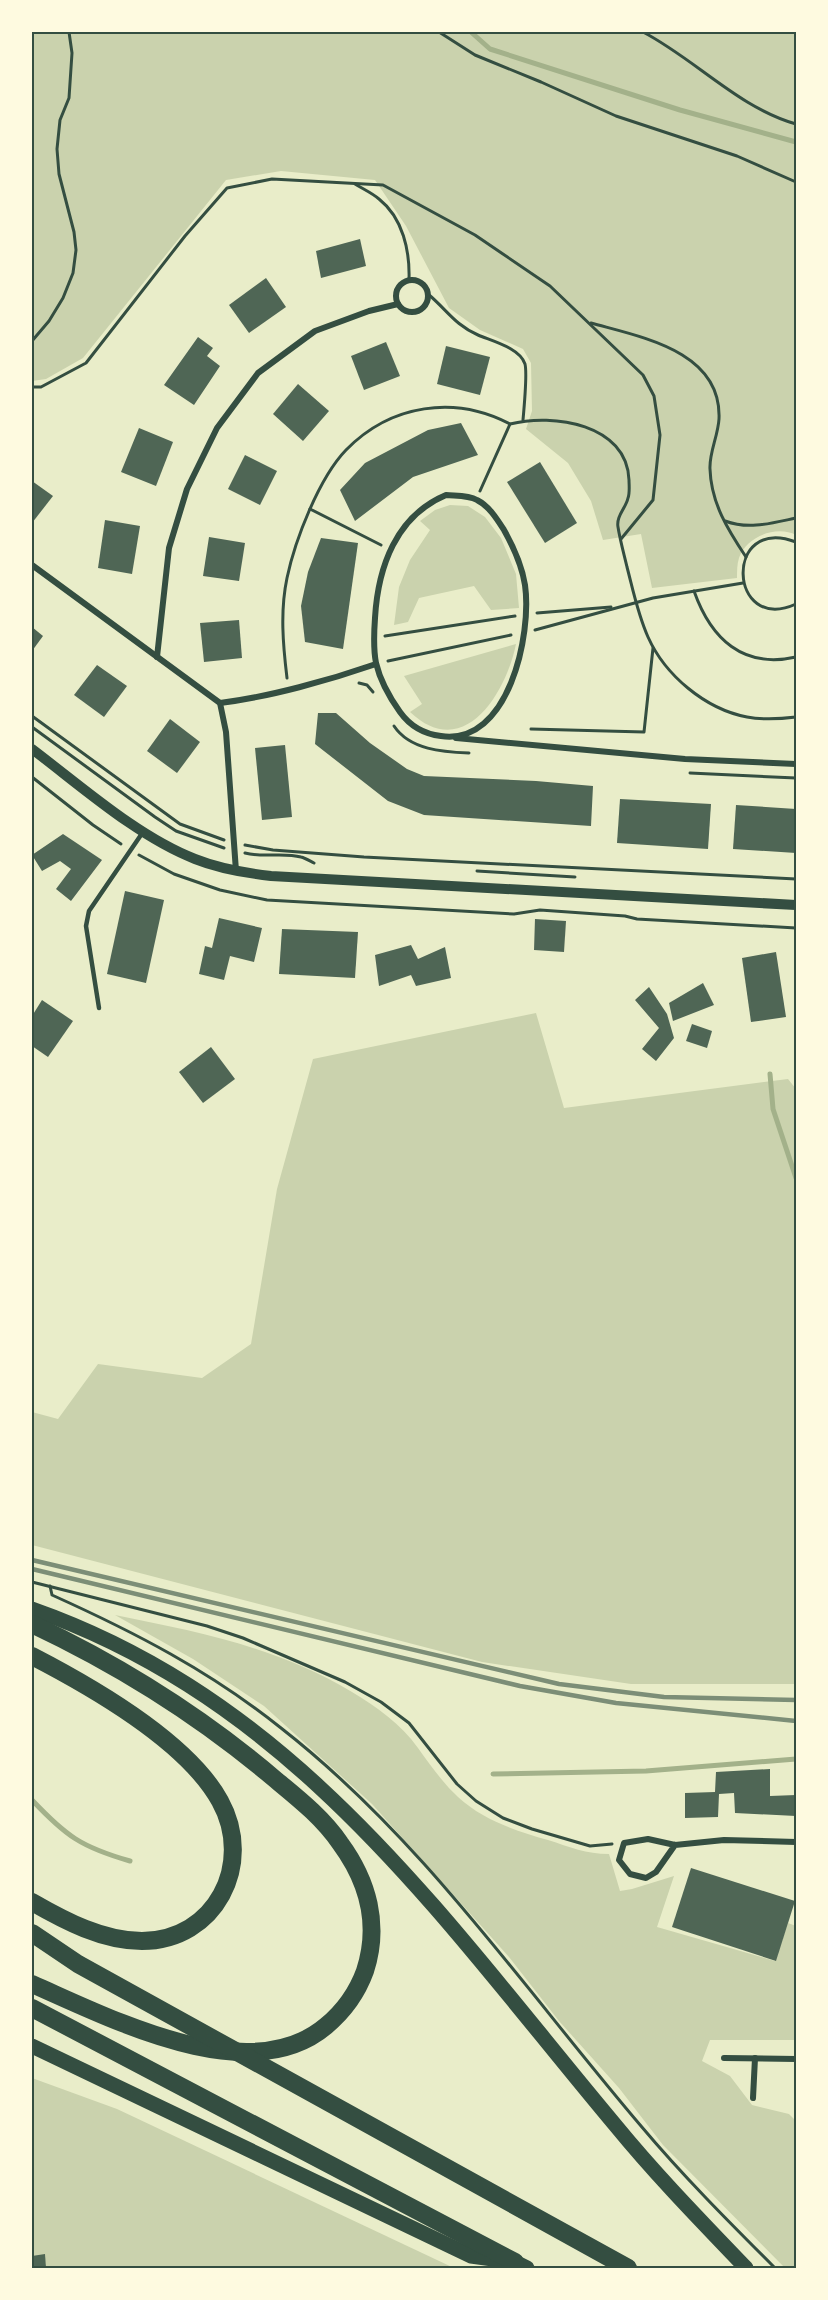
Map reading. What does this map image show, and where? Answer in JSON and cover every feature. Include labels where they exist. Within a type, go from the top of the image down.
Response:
[{"type":"highway","points":[[32,1624],[123,1671],[193,1716],[252,1760],[313,1811],[341,1843],[364,1884],[369,1899],[372,1930],[368,1962],[356,1992],[346,2007],[322,2030],[292,2046],[259,2052],[225,2052],[158,2035],[32,1984]]},
{"type":"highway","points":[[32,1656],[107,1698],[150,1729],[193,1766],[212,1789],[226,1812],[233,1840],[233,1854],[227,1883],[212,1910],[188,1930],[174,1936],[143,1941],[113,1938],[98,1934],[32,1902]]},
{"type":"highway","points":[[32,1933],[88,1969],[628,2268]]},
{"type":"highway","points":[[32,2008],[521,2265]]},
{"type":"main road","points":[[32,1609],[125,1650],[211,1701],[252,1728],[328,1794],[364,1828],[432,1901],[617,2127],[746,2268]]},
{"type":"main road","points":[[32,2046],[471,2256],[521,2265]]},
{"type":"street","points":[[410,280],[420,282],[428,294],[426,305],[417,311],[406,311],[398,304],[396,294],[401,285],[410,280]]},
{"type":"street","points":[[157,657],[169,549],[186,489],[217,428],[258,374],[315,331],[398,304]]},
{"type":"street","points":[[452,738],[472,732],[486,722],[509,687],[519,664],[526,615],[525,585],[516,557],[496,516],[477,499],[446,495],[428,503],[410,520],[390,550],[378,584],[374,637],[376,664],[390,699],[408,723],[430,735],[452,738],[685,759],[796,764]]},
{"type":"street","points":[[32,565],[220,703],[226,732],[236,871]]},
{"type":"street","points":[[220,703],[245,700],[376,664]]},
{"type":"street","points":[[32,749],[143,832],[195,859],[236,871],[281,877],[796,905]]},
{"type":"street","points":[[675,1845],[656,1872],[646,1878],[630,1874],[619,1860],[624,1843],[648,1839],[675,1845],[724,1840],[796,1842]]},
{"type":"street","points":[[724,2058],[796,2059]]},
{"type":"street","points":[[753,2098],[755,2058]]},
{"type":"lane","points":[[99,1008],[86,926],[89,911],[143,832]]},
{"type":"path","points":[[32,341],[50,321],[63,298],[73,273],[76,250],[70,212],[59,174],[57,149],[60,120],[69,98],[72,53],[69,32]]},
{"type":"path","points":[[439,32],[476,55],[616,116],[754,163],[796,182]]},
{"type":"path","points":[[644,32],[751,104],[796,124]]},
{"type":"path","points":[[353,183],[379,199],[394,214],[410,260],[410,280]]},
{"type":"path","points":[[428,294],[452,320],[465,329],[518,353],[525,364],[524,420]]},
{"type":"path","points":[[591,323],[653,340],[682,354],[701,369],[715,393],[719,418],[710,467],[713,492],[723,521],[746,557]]},
{"type":"path","points":[[477,499],[510,424]]},
{"type":"path","points":[[310,509],[390,550]]},
{"type":"path","points":[[723,521],[737,526],[760,526],[796,518]]},
{"type":"path","points":[[796,542],[774,537],[762,541],[752,548],[743,566],[743,583],[755,602],[765,608],[776,610],[796,604]]},
{"type":"path","points":[[376,664],[559,625],[616,607],[743,583]]},
{"type":"path","points":[[694,591],[701,611],[713,630],[728,644],[760,660],[777,661],[796,657]]},
{"type":"path","points":[[374,637],[559,610],[616,607]]},
{"type":"path","points":[[531,729],[644,732],[653,646]]},
{"type":"path","points":[[32,716],[180,824],[218,839],[273,850],[310,853],[796,879]]},
{"type":"path","points":[[32,727],[176,831],[235,851],[258,856],[301,856],[313,863],[325,864]]},
{"type":"path","points":[[468,871],[585,877]]},
{"type":"path","points":[[710,924],[796,928]]},
{"type":"path","points":[[32,1583],[207,1626],[243,1638],[335,1678],[381,1702],[410,1723],[457,1784],[476,1801],[503,1818],[531,1829],[590,1846],[624,1843]]},
{"type":"green space","points":[[32,32],[796,32],[796,535],[780,531],[755,538],[743,550],[739,558],[737,578],[652,588],[641,534],[603,540],[591,501],[568,463],[526,429],[532,411],[531,363],[523,349],[480,330],[449,308],[406,226],[375,180],[281,171],[226,180],[83,358],[46,379],[32,381]]},
{"type":"green space","points":[[450,505],[468,506],[485,517],[501,538],[516,574],[519,608],[491,610],[474,586],[419,598],[408,622],[394,625],[399,587],[410,560],[430,530],[420,521],[435,510]]},
{"type":"green space","points":[[516,644],[503,682],[492,700],[480,715],[465,726],[448,730],[430,726],[410,712],[422,704],[404,676]]},
{"type":"green space","points":[[536,1013],[564,1108],[788,1079],[796,1089],[796,1684],[631,1684],[482,1662],[32,1545],[32,1412],[58,1419],[98,1364],[202,1378],[251,1344],[277,1189],[313,1059]]},
{"type":"green space","points":[[115,1615],[237,1643],[295,1663],[324,1676],[379,1710],[396,1724],[411,1739],[447,1786],[478,1812],[524,1833],[578,1850],[609,1854],[620,1891],[674,1876],[657,1927],[775,1961],[788,1923],[796,1926],[796,2040],[710,2040],[702,2061],[730,2076],[752,2105],[789,2114],[796,2121],[796,2268],[785,2268],[663,2145],[619,2088],[559,2021],[509,1957],[372,1804],[264,1706],[193,1659]]},
{"type":"green space","points":[[32,2078],[117,2109],[454,2268],[32,2268]]},
{"type":"building","points":[[360,239],[366,266],[321,278],[316,251]]},
{"type":"building","points":[[266,278],[286,307],[249,333],[229,305]]},
{"type":"building","points":[[198,337],[213,348],[207,356],[220,366],[194,405],[164,385]]},
{"type":"building","points":[[386,342],[400,376],[364,390],[351,356]]},
{"type":"building","points":[[446,346],[490,357],[480,395],[437,384]]},
{"type":"building","points":[[298,384],[329,411],[303,441],[273,414]]},
{"type":"building","points":[[461,423],[478,455],[413,477],[355,521],[340,490],[365,463],[428,430]]},
{"type":"building","points":[[139,428],[173,442],[156,486],[121,472]]},
{"type":"building","points":[[245,455],[277,471],[260,505],[228,489]]},
{"type":"building","points":[[540,462],[577,523],[545,543],[507,482]]},
{"type":"building","points":[[32,481],[53,496],[32,523]]},
{"type":"building","points":[[105,520],[140,526],[132,574],[98,568]]},
{"type":"building","points":[[209,537],[245,543],[239,581],[203,576]]},
{"type":"building","points":[[321,538],[358,543],[343,649],[305,642],[301,606],[308,572]]},
{"type":"building","points":[[239,620],[242,658],[204,662],[200,623]]},
{"type":"building","points":[[32,627],[43,636],[32,651]]},
{"type":"building","points":[[97,665],[127,686],[104,717],[74,695]]},
{"type":"building","points":[[318,713],[336,713],[370,743],[407,769],[424,776],[593,786],[591,826],[424,815],[388,801],[315,744]]},
{"type":"building","points":[[170,719],[200,742],[177,773],[147,751]]},
{"type":"building","points":[[285,745],[292,817],[262,820],[255,748]]},
{"type":"building","points":[[620,799],[711,804],[708,849],[617,843]]},
{"type":"building","points":[[736,805],[796,809],[796,853],[733,849]]},
{"type":"building","points":[[63,834],[102,860],[71,901],[56,889],[71,869],[60,861],[42,871],[32,855]]},
{"type":"building","points":[[125,891],[164,900],[146,983],[107,974]]},
{"type":"building","points":[[219,918],[262,928],[254,962],[230,956],[224,980],[199,974],[205,946],[212,948]]},
{"type":"building","points":[[535,919],[566,921],[564,952],[534,950]]},
{"type":"building","points":[[282,929],[358,932],[355,978],[279,974]]},
{"type":"building","points":[[411,945],[418,959],[445,947],[451,978],[416,986],[411,975],[379,986],[375,955]]},
{"type":"building","points":[[776,952],[786,1017],[751,1022],[742,958]]},
{"type":"building","points":[[703,983],[714,1005],[673,1021],[669,1003]]},
{"type":"building","points":[[649,987],[667,1014],[674,1038],[656,1061],[642,1049],[659,1028],[635,1000]]},
{"type":"building","points":[[42,1000],[73,1021],[48,1057],[32,1046],[32,1016]]},
{"type":"building","points":[[692,1024],[712,1031],[707,1048],[686,1041]]},
{"type":"building","points":[[211,1047],[235,1079],[203,1103],[179,1072]]},
{"type":"building","points":[[770,1769],[770,1796],[796,1795],[796,1816],[735,1813],[734,1793],[719,1794],[718,1817],[685,1818],[685,1793],[715,1792],[716,1772]]},
{"type":"building","points":[[691,1868],[795,1901],[776,1961],[672,1927]]},
{"type":"building","points":[[45,2254],[46,2268],[32,2268],[32,2256]]},
{"type":"waterway","points":[[471,32],[490,49],[680,110],[796,142]]},
{"type":"waterway","points":[[770,1074],[773,1109],[796,1178]]},
{"type":"waterway","points":[[493,1774],[646,1771],[796,1759]]},
{"type":"waterway","points":[[32,1800],[75,1839],[99,1851],[130,1861]]},
{"type":"railway","points":[[32,1560],[559,1684],[664,1697],[796,1700]]},
{"type":"railway","points":[[32,1569],[520,1686],[616,1703],[796,1721]]}]
